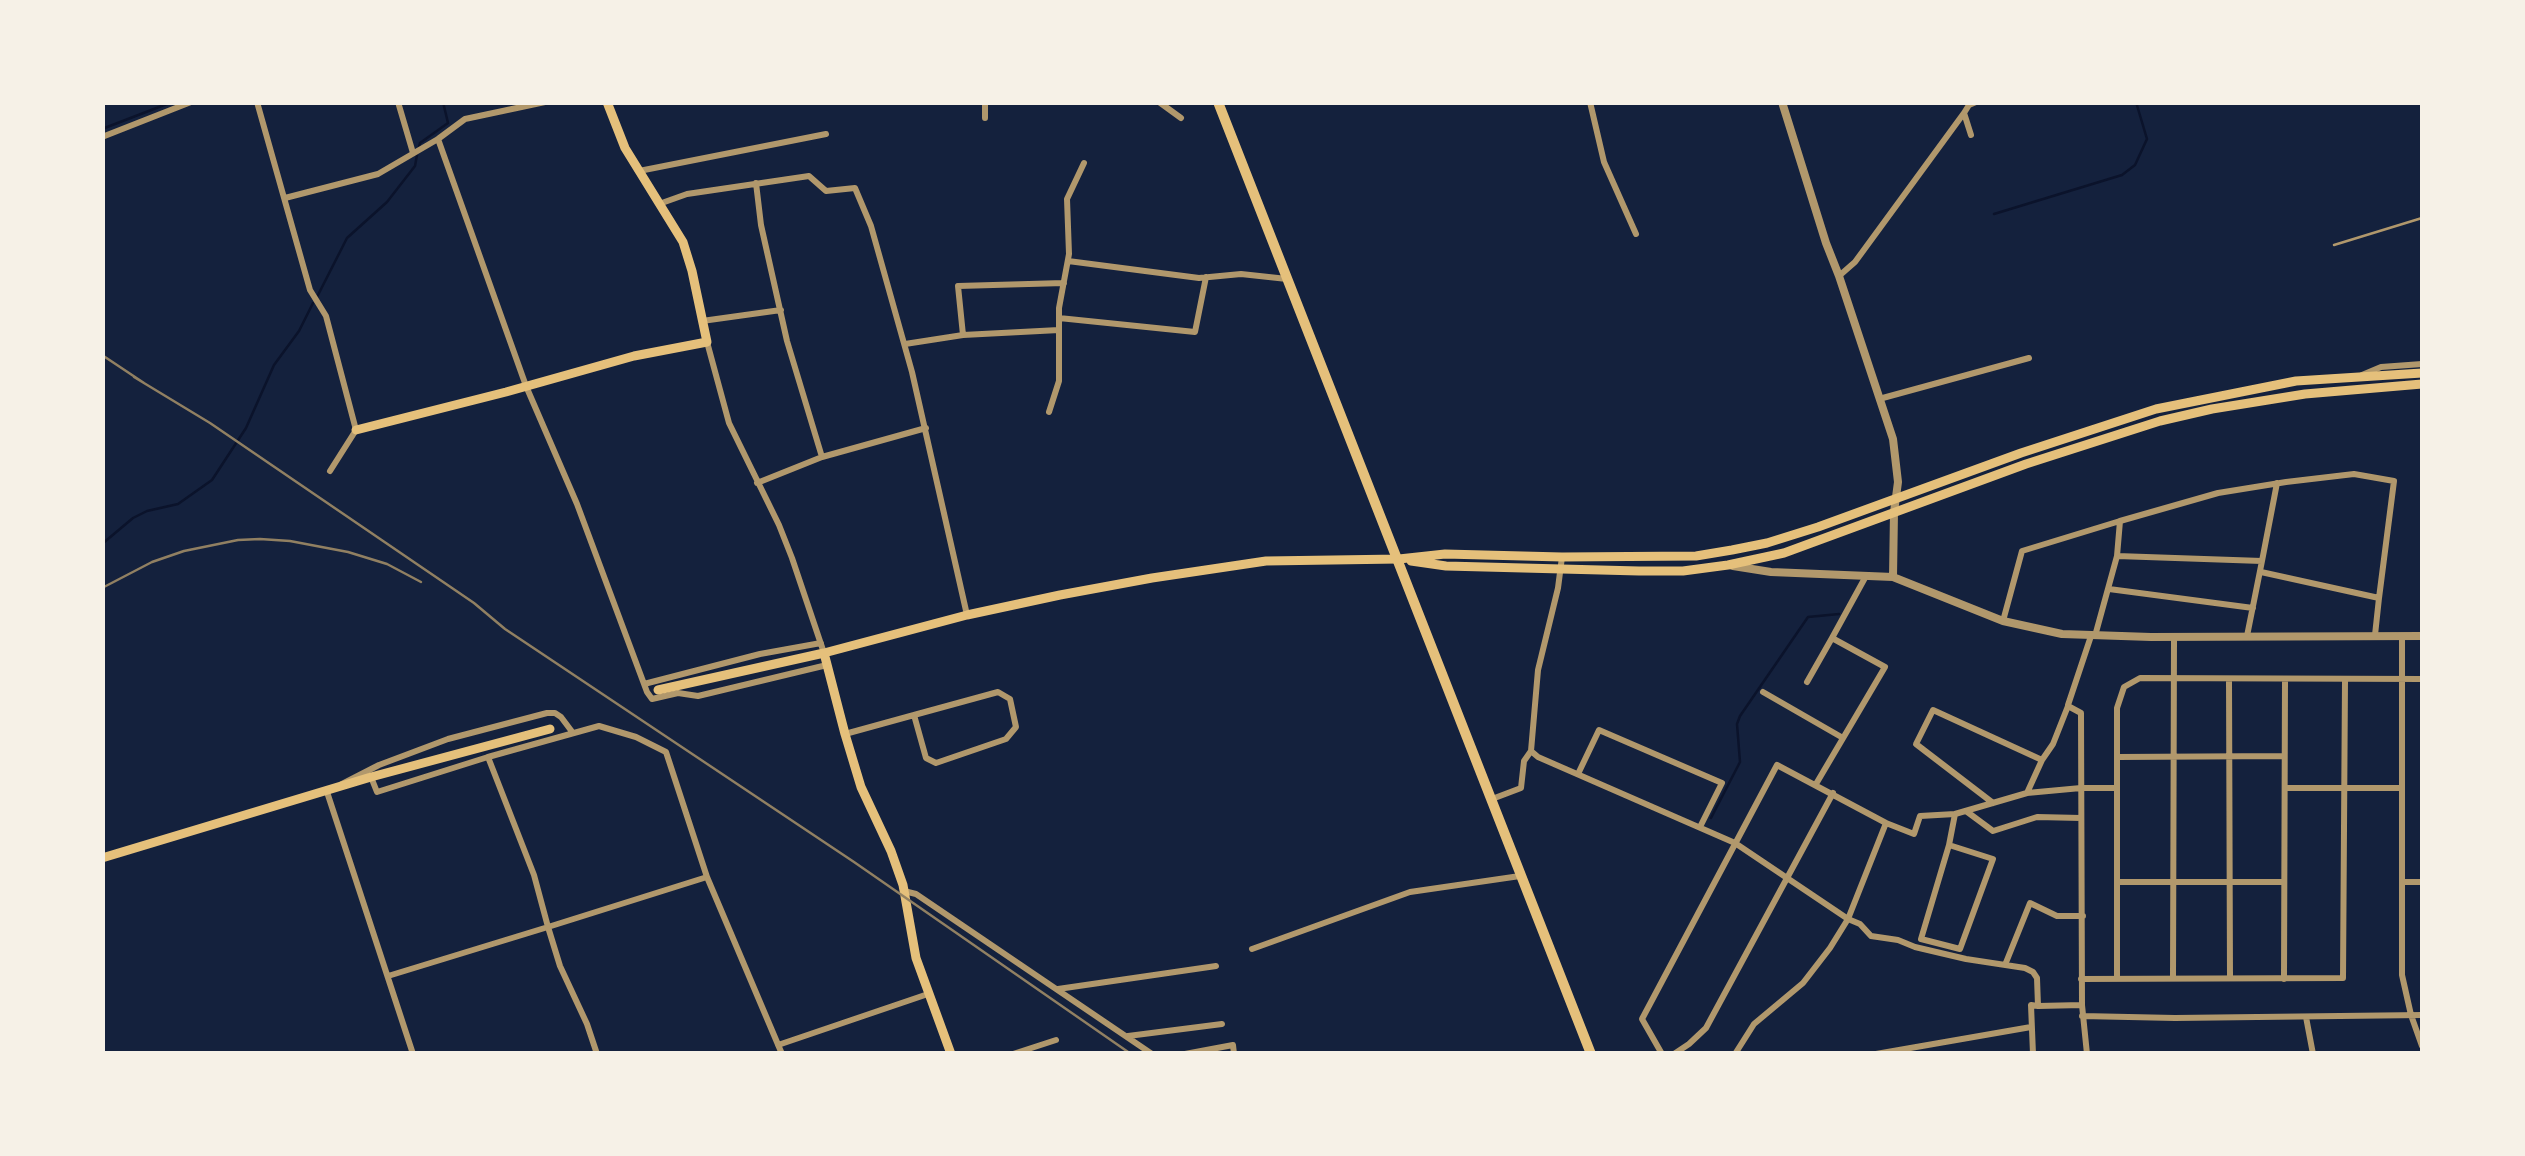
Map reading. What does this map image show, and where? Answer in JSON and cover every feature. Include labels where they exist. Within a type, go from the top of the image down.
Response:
[{"type":"highway","points":[[1218,102],[1591,1054]]},
{"type":"main road","points":[[356,430],[634,356],[706,342],[683,242],[638,171],[607,102]]},
{"type":"main road","points":[[658,690],[967,615],[1152,578],[1266,561],[1399,559],[1445,554],[1696,556],[1732,550],[1818,528],[2083,431],[2156,409],[2280,384],[2422,372]]},
{"type":"main road","points":[[1399,559],[1446,566],[1560,570],[1683,570],[1728,564],[1784,552],[2026,464],[2160,421],[2305,394],[2422,384]]},
{"type":"main road","points":[[822,648],[844,734],[861,787],[891,851],[904,891],[916,958],[951,1054]]},
{"type":"main road","points":[[102,858],[371,777],[550,729]]},
{"type":"street","points":[[102,137],[192,102]]},
{"type":"street","points":[[257,102],[310,290],[326,316],[356,430],[330,470]]},
{"type":"street","points":[[398,102],[413,153]]},
{"type":"street","points":[[285,198],[378,174],[465,119],[545,102]]},
{"type":"street","points":[[985,102],[985,118]]},
{"type":"street","points":[[1141,102],[1158,102],[1181,118]]},
{"type":"street","points":[[1590,102],[1604,162],[1636,234]]},
{"type":"street","points":[[1782,102],[1893,440],[1898,482],[1893,577]]},
{"type":"street","points":[[1839,276],[1856,262],[1968,105],[1976,102]]},
{"type":"street","points":[[1964,114],[1971,136]]},
{"type":"street","points":[[638,171],[826,134]]},
{"type":"street","points":[[438,139],[526,386],[577,504],[652,699],[678,694],[698,696],[827,665]]},
{"type":"street","points":[[1049,412],[1059,381],[1059,318],[1068,261],[1066,198],[1084,164]]},
{"type":"street","points":[[660,204],[688,194],[809,176],[826,191],[855,188],[871,226],[905,344],[967,615]]},
{"type":"street","points":[[756,183],[760,226],[787,340],[822,457]]},
{"type":"street","points":[[1068,261],[1206,277],[1240,274],[1288,280]]},
{"type":"street","points":[[1059,318],[1195,332],[1206,277]]},
{"type":"street","points":[[962,336],[958,286],[1064,283]]},
{"type":"street","points":[[702,321],[782,310]]},
{"type":"street","points":[[905,344],[1059,330]]},
{"type":"street","points":[[644,684],[760,654],[822,648],[779,525],[729,423],[706,342]]},
{"type":"street","points":[[1879,399],[2028,358]]},
{"type":"street","points":[[2361,375],[2381,367],[2422,364]]},
{"type":"street","points":[[757,484],[822,457],[926,428]]},
{"type":"street","points":[[2003,621],[2022,551],[2218,493],[2354,474],[2394,482],[2375,635]]},
{"type":"street","points":[[2247,636],[2278,483]]},
{"type":"street","points":[[2027,793],[2053,744],[2094,636],[2117,556],[2120,521]]},
{"type":"street","points":[[2117,556],[2262,561]]},
{"type":"street","points":[[1492,799],[1521,788],[1524,762],[1530,751],[1538,670],[1562,557]]},
{"type":"street","points":[[1728,564],[1771,572],[1893,577],[2003,621],[2094,636],[2422,636]]},
{"type":"street","points":[[2261,572],[2378,598]]},
{"type":"street","points":[[1807,682],[1866,576]]},
{"type":"street","points":[[2109,589],[2253,608]]},
{"type":"street","points":[[2402,636],[2402,974],[2422,1046]]},
{"type":"street","points":[[2173,978],[2174,637]]},
{"type":"street","points":[[1816,784],[1885,667],[1832,638]]},
{"type":"street","points":[[2117,977],[2117,708],[2124,687],[2140,678],[2422,678]]},
{"type":"street","points":[[2229,679],[2230,978]]},
{"type":"street","points":[[2284,978],[2285,679]]},
{"type":"street","points":[[2081,979],[2343,978],[2345,680]]},
{"type":"street","points":[[844,734],[914,714],[998,692],[1010,699],[1016,727],[1006,739],[936,764],[926,758],[914,714]]},
{"type":"street","points":[[1763,692],[1844,738]]},
{"type":"street","points":[[2068,706],[2081,713],[2081,979],[2087,1054]]},
{"type":"street","points":[[1993,803],[1916,744],[1933,710],[2042,760]]},
{"type":"street","points":[[413,1054],[331,790],[378,765],[448,739],[547,712],[561,717],[573,734]]},
{"type":"street","points":[[371,777],[378,792],[599,726],[666,752],[707,878],[782,1054]]},
{"type":"street","points":[[1578,774],[1598,730],[1722,782],[1700,827]]},
{"type":"street","points":[[1530,751],[1735,843],[1860,924],[1871,936],[2033,972],[2037,978],[2038,1006]]},
{"type":"street","points":[[2118,757],[2284,756]]},
{"type":"street","points":[[488,758],[534,875],[560,966],[597,1054]]},
{"type":"street","points":[[1662,1054],[1642,1019],[1777,764],[1914,834],[1920,816],[1955,814],[2027,793],[2117,788]]},
{"type":"street","points":[[2285,788],[2402,788]]},
{"type":"street","points":[[1674,1054],[1706,1028],[1832,793]]},
{"type":"street","points":[[1966,811],[1993,831],[2037,816],[2080,818]]},
{"type":"street","points":[[1949,845],[1993,859],[1960,949],[1921,939],[1955,814]]},
{"type":"street","points":[[1735,1054],[1754,1024],[1803,983],[1848,919],[1886,823]]},
{"type":"street","points":[[1252,950],[1410,892],[1522,876]]},
{"type":"street","points":[[388,976],[707,878]]},
{"type":"street","points":[[2118,882],[2284,882]]},
{"type":"street","points":[[2402,882],[2422,882]]},
{"type":"street","points":[[904,891],[916,894],[1152,1054]]},
{"type":"street","points":[[2005,965],[2030,902],[2057,916],[2083,916]]},
{"type":"street","points":[[1056,989],[1216,966]]},
{"type":"street","points":[[778,1044],[928,994]]},
{"type":"street","points":[[2034,1054],[2032,1005],[2082,1004]]},
{"type":"street","points":[[2082,1016],[2422,1015]]},
{"type":"street","points":[[2306,1016],[2313,1054]]},
{"type":"street","points":[[1127,1036],[1222,1024]]},
{"type":"street","points":[[1876,1054],[2031,1027]]},
{"type":"street","points":[[1013,1054],[1056,1040]]},
{"type":"street","points":[[1185,1054],[1232,1045],[1234,1054]]},
{"type":"lane","points":[[2334,244],[2422,218]]},
{"type":"waterway","points":[[102,129],[172,102]]},
{"type":"waterway","points":[[419,147],[448,123],[443,102]]},
{"type":"waterway","points":[[1994,214],[2122,175],[2135,165],[2147,139],[2136,102]]},
{"type":"waterway","points":[[317,297],[347,238],[387,202],[415,166],[417,155]]},
{"type":"waterway","points":[[102,544],[133,518],[178,504],[212,480],[246,428],[274,365],[299,331],[313,303]]},
{"type":"waterway","points":[[1711,818],[1740,762],[1740,716],[1808,617],[1839,614]]},
{"type":"railway","points":[[102,355],[144,383]]},
{"type":"railway","points":[[134,377],[210,423],[474,603],[505,629],[854,862],[1131,1054]]},
{"type":"railway","points":[[102,588],[152,562],[184,551],[260,539],[348,552],[387,564],[421,582]]}]
